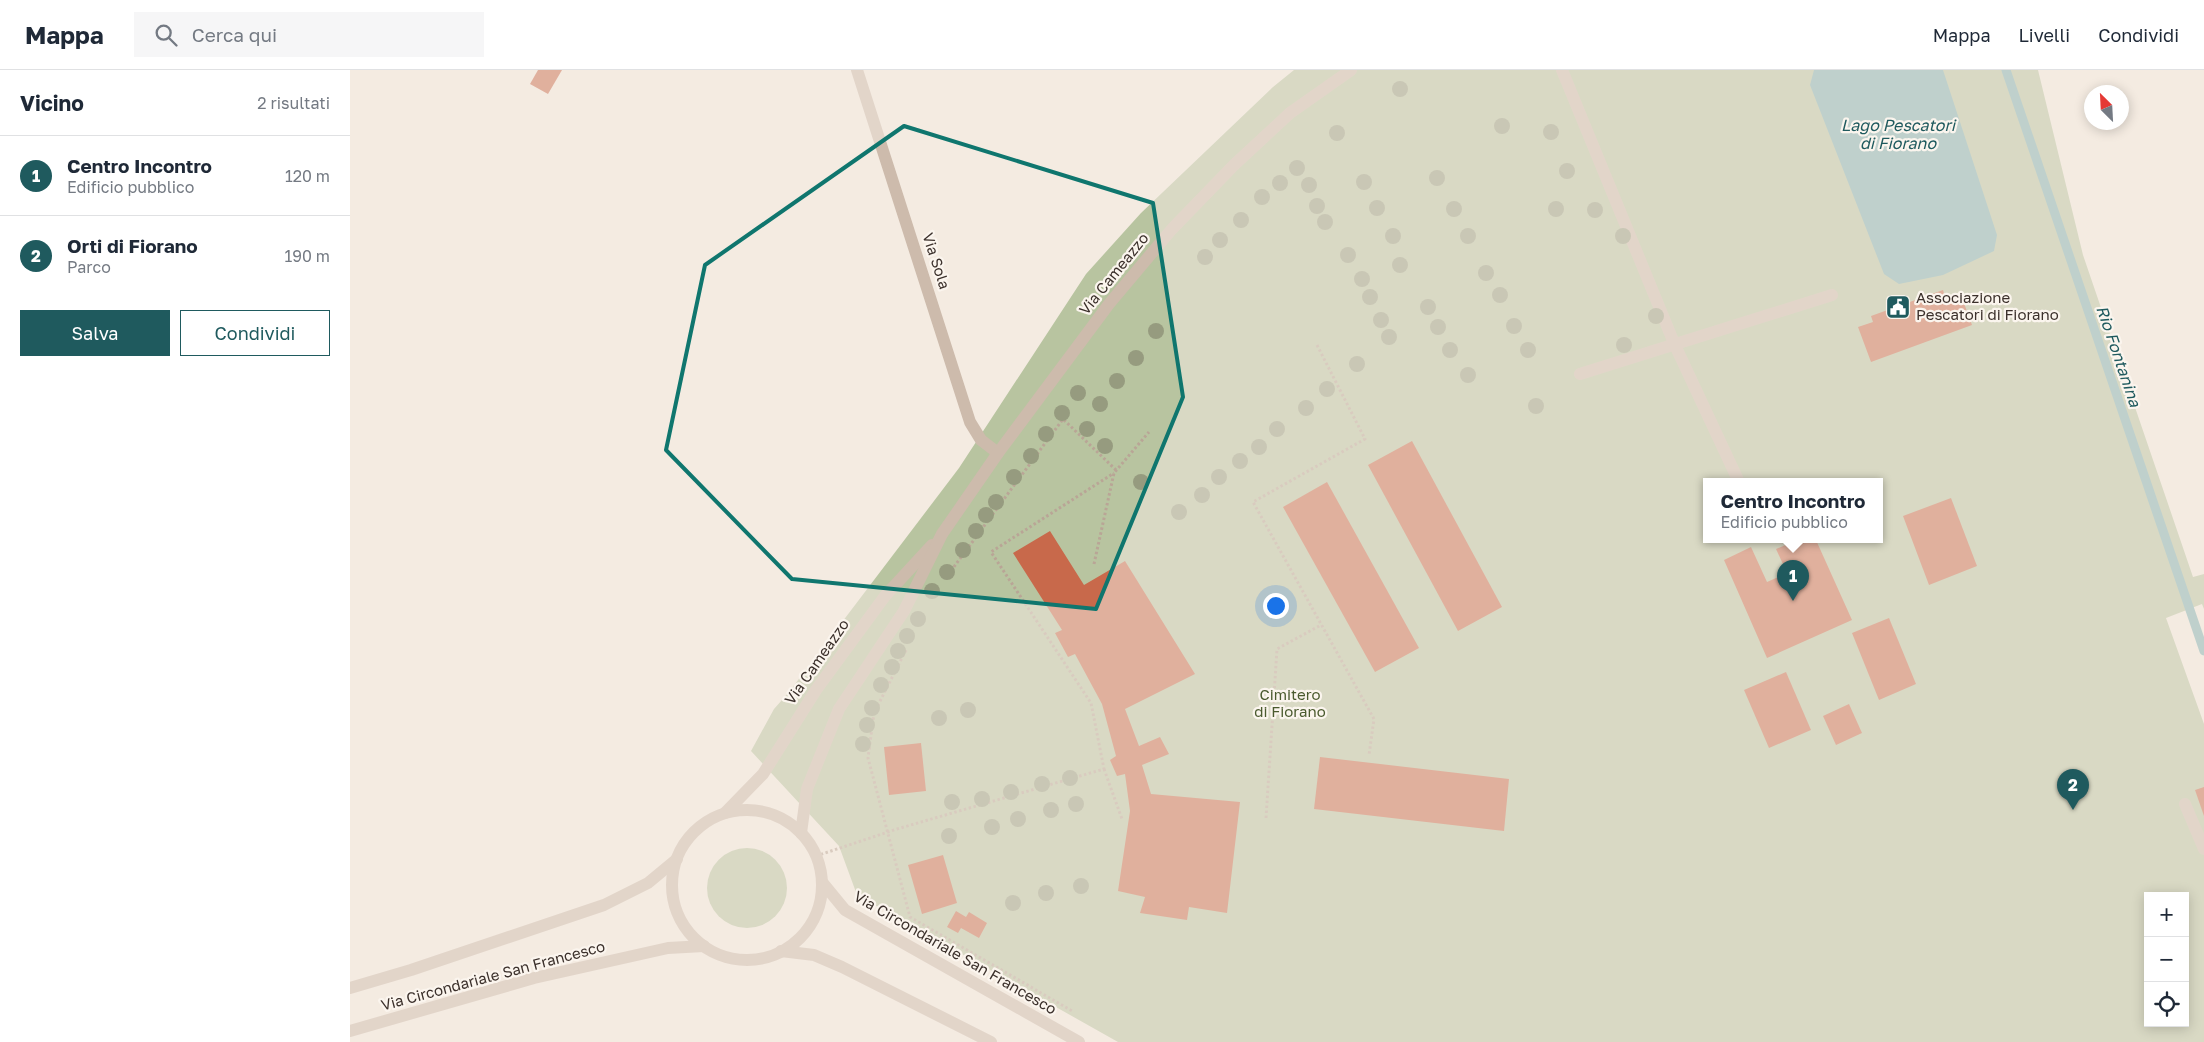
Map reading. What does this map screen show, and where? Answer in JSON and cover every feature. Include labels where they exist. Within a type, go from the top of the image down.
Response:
[{"type":"street","name":"Via Sola","points":[[857,70],[970,422],[981,440],[998,453]]},
{"type":"street","name":"Via Cameazzo","points":[[725,813],[763,774],[816,690],[885,596],[942,534],[998,453],[1108,304],[1172,228],[1234,165],[1290,113],[1351,70]]},
{"type":"street","points":[[1562,70],[1674,343],[1737,478]]},
{"type":"street","points":[[1580,374],[1832,295]]},
{"type":"street","name":"Via Cameazzo","points":[[802,833],[807,789],[839,709],[904,611],[942,534]]},
{"type":"street","points":[[2185,804],[2204,849]]},
{"type":"street","name":"Via Circondariale San Francesco","points":[[741,810],[758,810],[774,815],[802,833],[816,856],[822,882],[820,899],[811,922],[795,942],[769,956],[742,960],[716,953],[704,946],[692,935],[682,922],[675,907],[672,891],[673,874],[677,858],[684,843],[696,830],[709,820],[725,813],[741,810]]},
{"type":"street","name":"Via Circondariale San Francesco","points":[[350,988],[420,967],[604,906],[648,883],[677,858]]},
{"type":"street","name":"Via Circondariale San Francesco","points":[[822,882],[846,910],[1079,1042]]},
{"type":"street","name":"Via Circondariale San Francesco","points":[[350,1031],[534,978],[668,948],[704,946]]},
{"type":"street","name":"Via Circondariale San Francesco","points":[[781,951],[814,955],[842,967],[991,1042]]},
{"type":"path","points":[[1317,345],[1365,439],[1253,502],[1374,719],[1369,755]]},
{"type":"path","points":[[945,580],[1063,420],[1115,471]]},
{"type":"path","points":[[1122,819],[1104,769],[1091,702],[991,552],[1115,471],[1149,432]]},
{"type":"path","points":[[1094,564],[1115,471]]},
{"type":"path","points":[[1266,818],[1278,649],[1321,625]]},
{"type":"path","points":[[908,646],[874,713],[868,758],[910,917],[1074,1012]]},
{"type":"path","points":[[816,856],[1104,769]]},
{"type":"highlighted area","points":[[904,126],[1153,203],[1183,397],[1096,609],[792,579],[666,450],[705,265]]},
{"type":"green space","name":"Cimitero di Fiorano","points":[[1294,70],[2038,70],[2083,255],[2193,577],[2204,574],[2204,609],[2202,604],[2166,618],[2204,724],[2204,1042],[1118,1042],[857,895],[839,846],[751,751],[774,709],[789,692],[959,468],[1086,274],[1141,213],[1273,87]]},
{"type":"green space","points":[[747,848],[762,851],[775,860],[784,873],[787,888],[784,903],[775,916],[762,925],[747,928],[732,925],[719,916],[710,903],[707,888],[710,873],[719,860],[732,851]]},
{"type":"water","name":"Lago Pescatori di Fiorano","points":[[1814,70],[1943,70],[1997,235],[1994,251],[1943,275],[1899,284],[1884,274],[1810,85]]},
{"type":"building","points":[[538,70],[562,70],[548,94],[530,84]]},
{"type":"building","name":"Associazione Pescatori di Fiorano","points":[[1943,290],[1946,300],[1961,295],[1972,325],[1871,362],[1858,327],[1873,322],[1871,316]]},
{"type":"building","points":[[1412,441],[1502,607],[1458,631],[1368,465]]},
{"type":"building","points":[[1327,482],[1419,648],[1375,672],[1283,507]]},
{"type":"building","points":[[1951,498],[1977,566],[1929,585],[1903,516]]},
{"type":"building","points":[[1050,531],[1084,585],[1125,561],[1195,674],[1125,709],[1139,746],[1160,737],[1169,754],[1142,765],[1151,794],[1240,802],[1227,913],[1189,907],[1187,920],[1140,913],[1145,897],[1118,891],[1130,811],[1125,774],[1117,776],[1110,760],[1116,756],[1102,704],[1075,654],[1068,657],[1055,633],[1062,630],[1013,553]]},
{"type":"building","points":[[1790,543],[1817,543],[1852,620],[1767,658],[1724,560],[1751,547],[1767,582],[1787,573],[1776,549]]},
{"type":"building","points":[[1889,618],[1916,684],[1879,700],[1852,633]]},
{"type":"building","points":[[1786,672],[1811,730],[1769,748],[1744,690]]},
{"type":"building","points":[[1849,704],[1862,733],[1836,745],[1823,716]]},
{"type":"building","points":[[921,743],[926,791],[889,795],[884,747]]},
{"type":"building","points":[[1320,757],[1509,779],[1504,831],[1314,809]]},
{"type":"building","points":[[2204,787],[2204,816],[2195,790]]},
{"type":"building","points":[[943,855],[957,903],[922,914],[908,865]]},
{"type":"building","points":[[956,911],[966,917],[969,912],[987,923],[979,938],[961,928],[958,933],[947,927]]},
{"type":"waterway","name":"Rio Fontanina","points":[[2006,70],[2204,651]]},
{"type":"place","name":"Associazione Pescatori di Fiorano","points":[[1898,307]]},
{"type":"place","name":"Centro Incontro","points":[[1793,601]]},
{"type":"place","name":"Orti di Fiorano","points":[[2073,810]]}]
